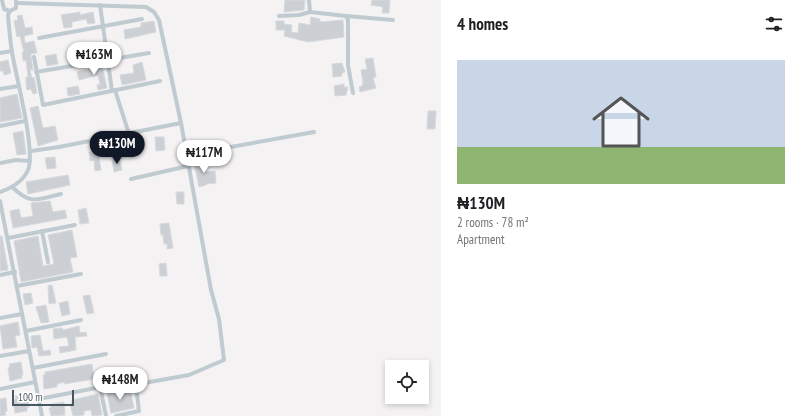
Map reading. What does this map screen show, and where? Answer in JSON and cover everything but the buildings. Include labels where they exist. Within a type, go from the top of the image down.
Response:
[{"type":"street","points":[[309,0],[310,12]]},
{"type":"street","points":[[1,2],[4,9],[10,11],[16,8],[17,1],[146,7],[154,12],[159,20],[181,123],[211,290],[219,319],[224,360],[189,375],[144,383],[136,386]]},
{"type":"street","points":[[100,5],[107,59],[114,90],[130,134]]},
{"type":"street","points":[[0,192],[12,187],[23,177],[30,161],[31,151],[12,51],[8,15],[10,11]]},
{"type":"street","points":[[279,16],[299,15],[310,12],[393,20]]},
{"type":"street","points":[[346,16],[348,20],[348,65],[353,93]]},
{"type":"street","points":[[39,38],[142,19]]},
{"type":"street","points":[[0,53],[12,51]]},
{"type":"street","points":[[36,72],[149,52]]},
{"type":"street","points":[[34,57],[43,105],[160,81]]},
{"type":"street","points":[[0,89],[19,86]]},
{"type":"street","points":[[0,126],[25,121]]},
{"type":"street","points":[[31,151],[130,134],[181,123]]},
{"type":"street","points":[[186,155],[314,132]]},
{"type":"street","points":[[0,163],[16,160],[30,161]]},
{"type":"street","points":[[131,179],[188,166]]},
{"type":"street","points":[[12,187],[23,197],[29,200],[61,194]]},
{"type":"street","points":[[0,201],[42,416]]},
{"type":"street","points":[[8,238],[75,225]]},
{"type":"street","points":[[42,231],[48,262]]},
{"type":"street","points":[[0,275],[15,272]]},
{"type":"street","points":[[17,286],[81,274]]},
{"type":"street","points":[[0,318],[22,314]]},
{"type":"street","points":[[26,331],[81,320]]},
{"type":"street","points":[[0,356],[30,351]]},
{"type":"street","points":[[33,368],[106,354]]},
{"type":"street","points":[[39,399],[129,381],[135,383],[139,410],[116,416]]},
{"type":"street","points":[[0,389],[35,382]]},
{"type":"street","points":[[100,387],[106,416]]}]
